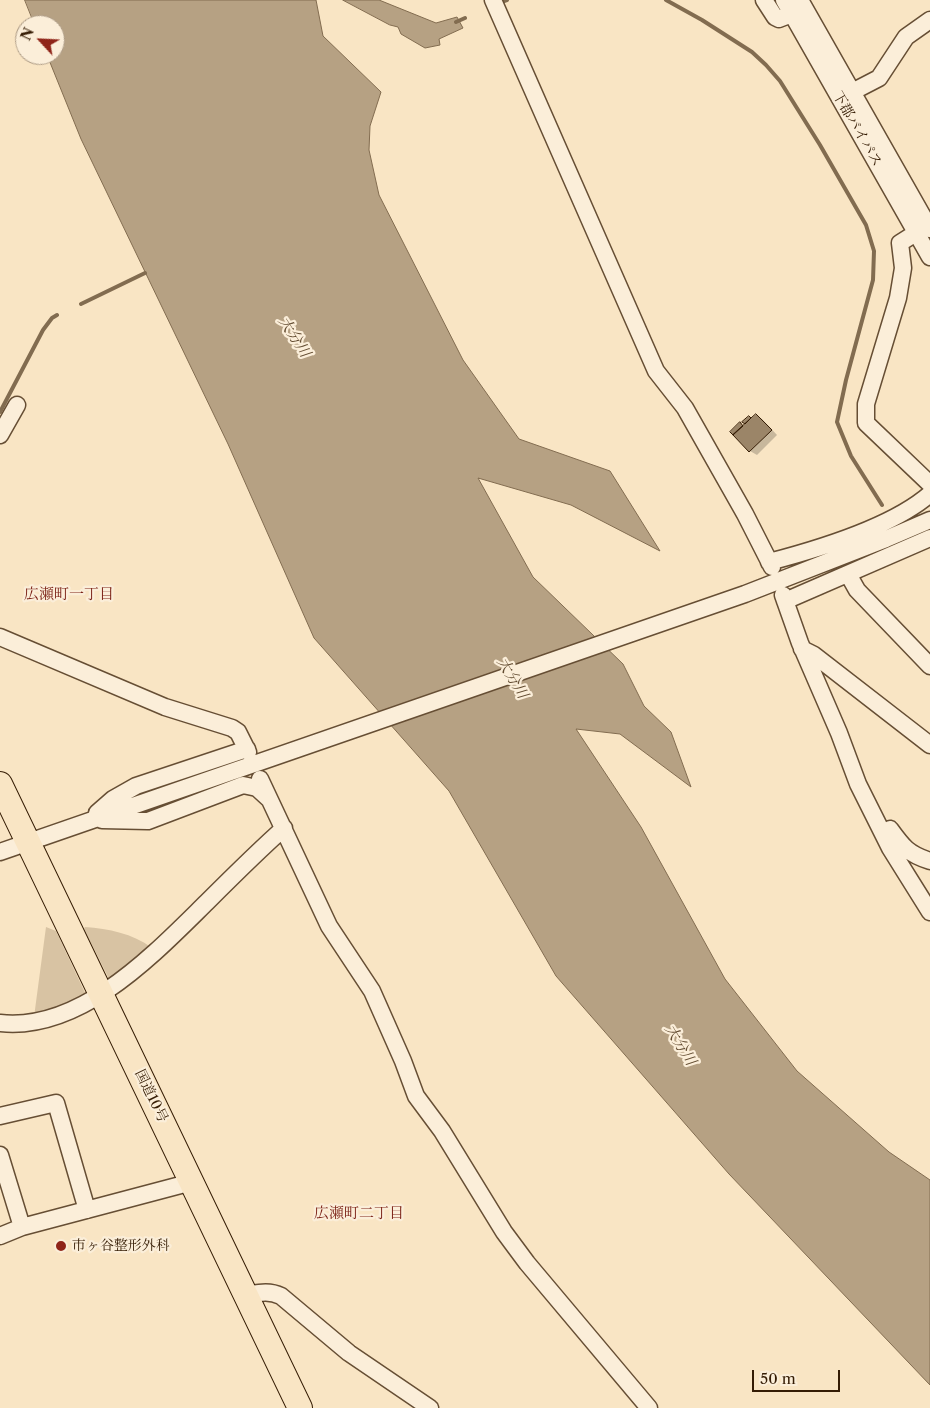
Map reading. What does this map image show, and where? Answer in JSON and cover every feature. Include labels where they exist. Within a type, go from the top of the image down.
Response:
[{"type":"highway","name":"国道10号","points":[[0,784],[300,1408]]},
{"type":"street","points":[[492,0],[656,371],[685,408],[745,514],[771,565],[867,529],[919,504],[930,494]]},
{"type":"street","points":[[764,0],[775,17],[779,19],[792,5],[852,92],[926,228],[900,243],[903,268],[898,298],[866,404],[866,423],[930,484]]},
{"type":"street","name":"下郡バイパス","points":[[792,5],[926,228],[930,257]]},
{"type":"street","points":[[852,92],[879,78],[906,37],[930,20]]},
{"type":"street","points":[[0,435],[17,405]]},
{"type":"street","points":[[0,852],[735,597],[877,543],[930,520]]},
{"type":"street","points":[[930,538],[848,574],[784,598],[802,649],[839,733],[853,774],[872,815],[930,912]]},
{"type":"street","points":[[848,574],[857,590],[930,666]]},
{"type":"street","points":[[0,637],[165,707],[232,728],[238,732],[247,751],[136,786],[113,800],[90,820]]},
{"type":"street","points":[[802,649],[814,655],[930,745]]},
{"type":"street","points":[[260,778],[329,926],[372,991],[404,1061],[416,1096],[442,1131],[486,1205],[521,1255],[649,1408]]},
{"type":"street","points":[[90,820],[148,821],[243,785],[257,788],[271,803]]},
{"type":"street","points":[[872,815],[887,826],[902,846],[915,856],[930,861]]},
{"type":"street","points":[[0,1022],[18,1023],[46,1020],[101,993],[129,974],[177,931],[284,828]]},
{"type":"street","points":[[0,1116],[56,1103],[86,1210]]},
{"type":"street","points":[[0,1156],[22,1228]]},
{"type":"street","points":[[0,1236],[86,1210],[192,1182]]},
{"type":"street","points":[[245,1295],[268,1292],[281,1296],[349,1353],[430,1408]]},
{"type":"shaded area","points":[[46,927],[56,931],[87,997],[34,1017]]},
{"type":"shaded area","points":[[85,927],[120,933],[152,948],[110,981],[84,929]]},
{"type":"water","name":"大分川","points":[[25,0],[316,0],[323,36],[381,92],[370,126],[369,150],[379,195],[463,360],[519,439],[610,471],[660,551],[571,505],[478,478],[533,577],[623,664],[644,706],[671,732],[691,787],[620,734],[576,729],[641,827],[725,979],[797,1071],[889,1152],[930,1180],[930,1385],[729,1174],[556,976],[449,791],[314,638],[228,444],[81,139],[51,65],[65,65],[65,15],[31,15]]},
{"type":"water","points":[[343,0],[379,0],[436,23],[457,17],[463,28],[439,39],[440,45],[425,48],[401,34],[398,27],[390,25]]},
{"type":"building","points":[[756,414],[772,430],[749,452],[733,435]]},
{"type":"building","points":[[749,416],[751,418],[745,424],[742,422]]},
{"type":"building","points":[[740,422],[743,426],[733,435],[730,432]]},
{"type":"waterway","points":[[666,0],[702,20],[752,52],[766,65],[780,81],[820,145],[866,225],[874,251],[873,280],[846,380],[837,422],[851,456],[882,505]]},
{"type":"waterway","points":[[456,22],[465,18]]},
{"type":"waterway","points":[[81,304],[145,273]]},
{"type":"waterway","points":[[0,412],[43,330],[52,318],[57,315]]},
{"type":"place","name":"市ヶ谷整形外科","points":[[61,1246]]},
{"type":"district","name":"広瀬町一丁目","points":[[69,595]]},
{"type":"district","name":"広瀬町二丁目","points":[[359,1214]]}]
